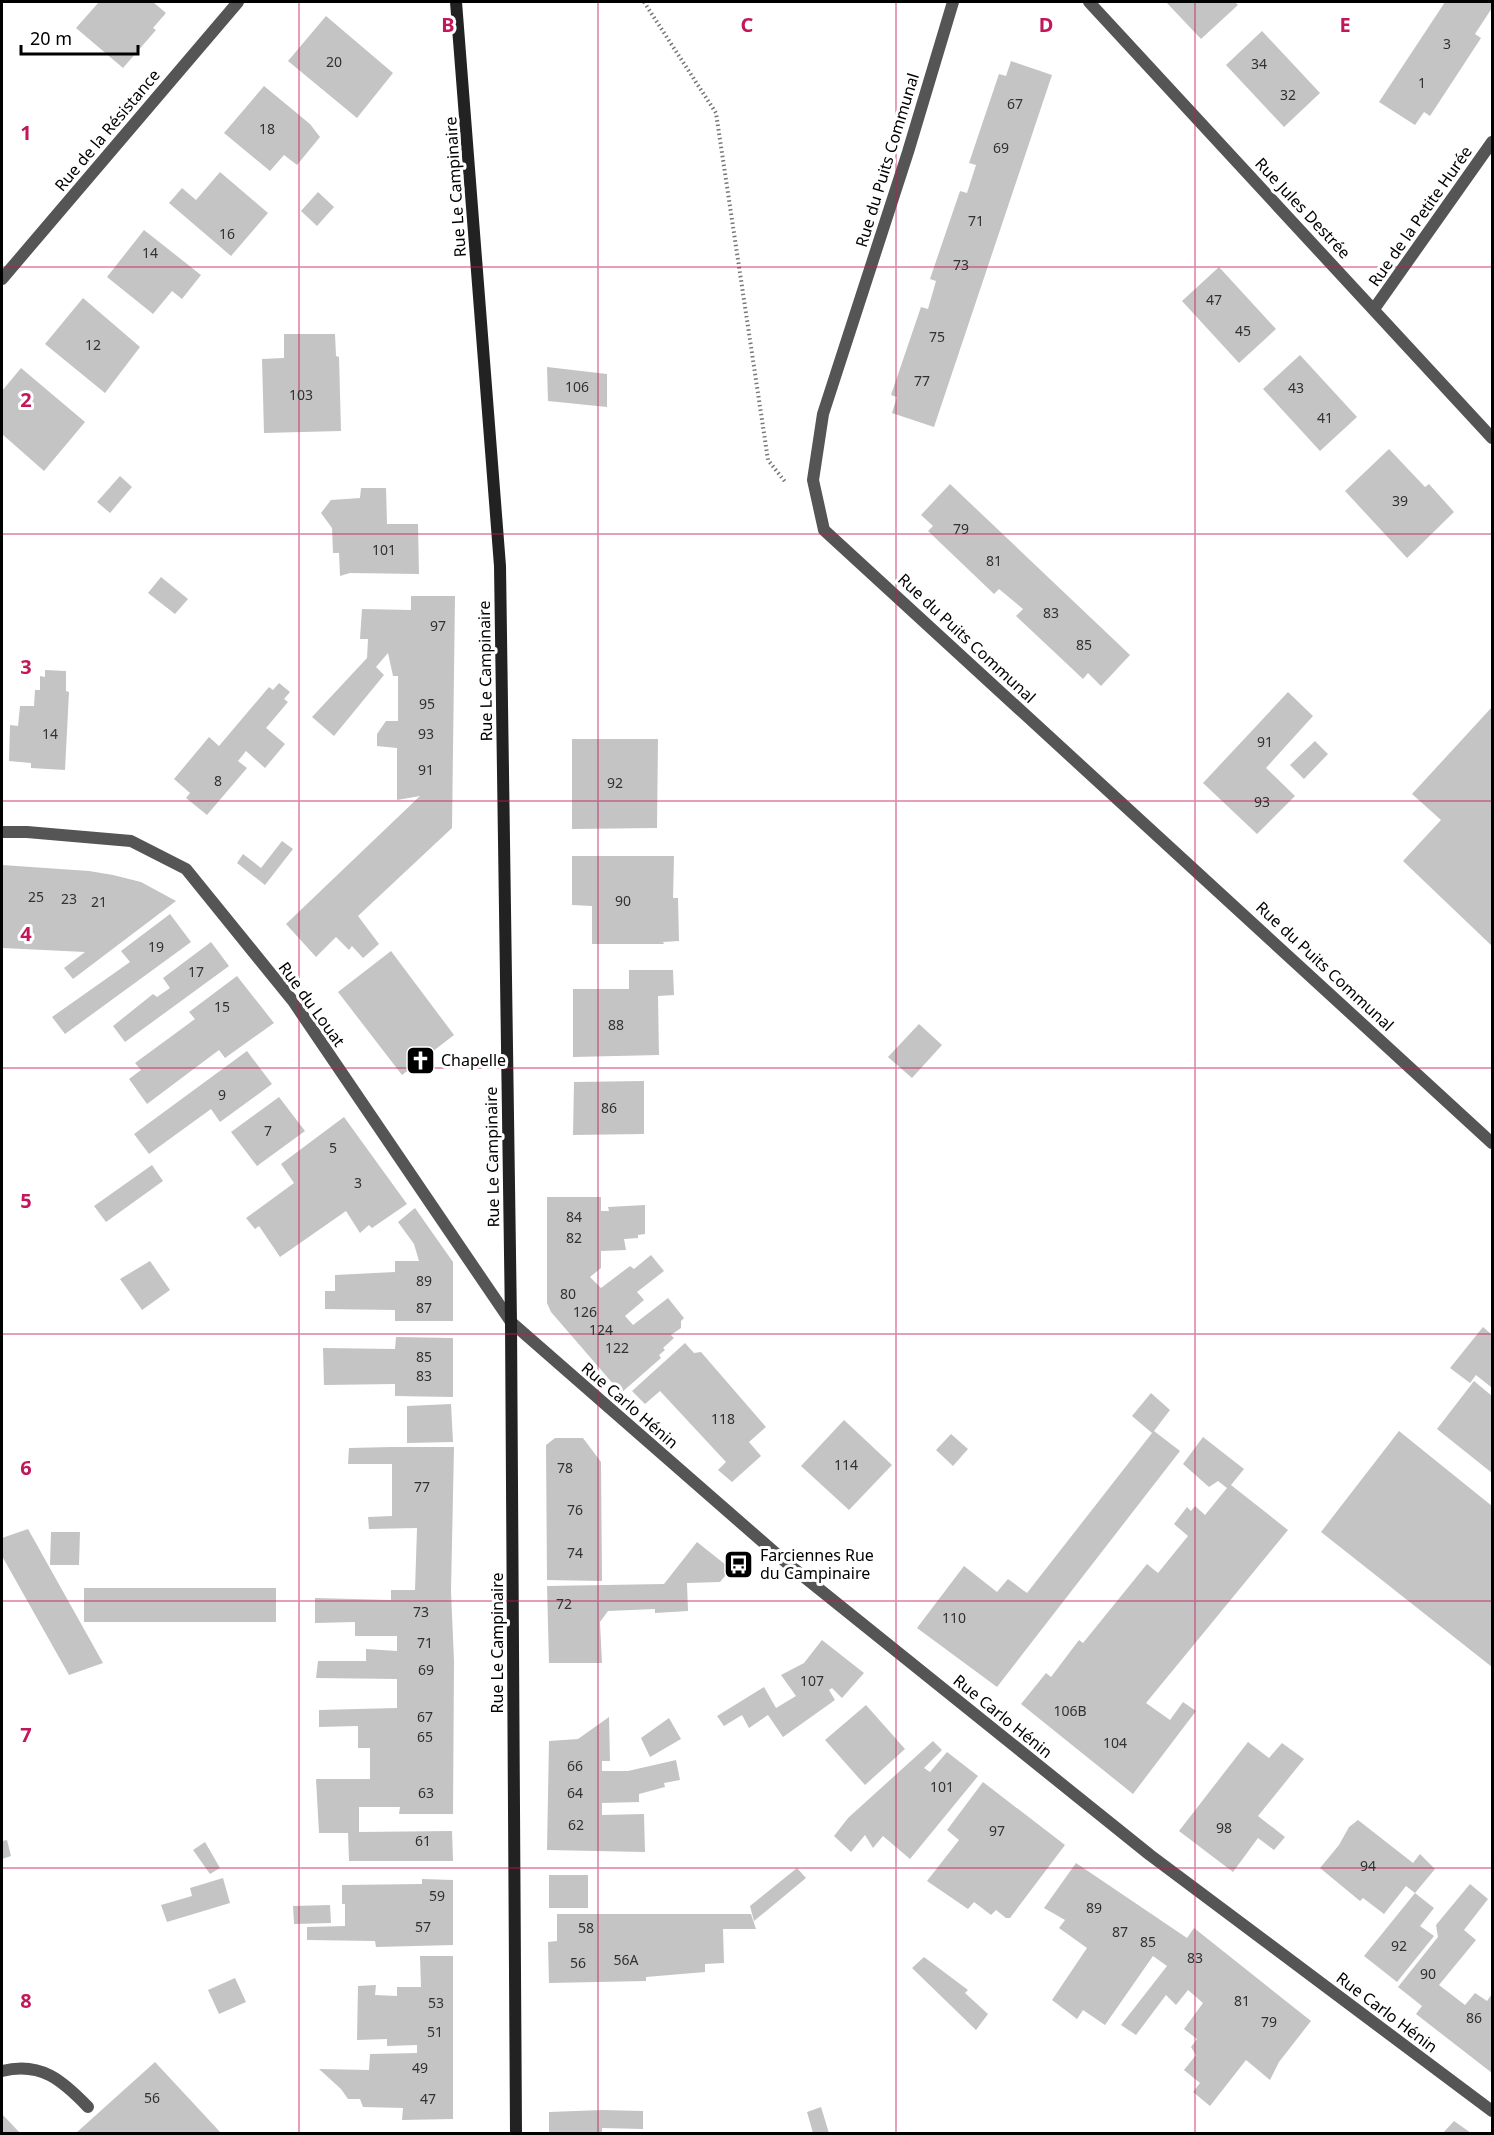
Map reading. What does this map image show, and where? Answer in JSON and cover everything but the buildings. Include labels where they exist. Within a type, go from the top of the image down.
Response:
[{"type":"main road","name":"Rue Le Campinaire","points":[[456,2],[500,566],[512,1322],[516,2133]]},
{"type":"street","name":"Rue de la Résistance","points":[[2,279],[238,2]]},
{"type":"street","name":"Rue du Puits Communal","points":[[953,2],[908,152],[823,414],[813,480],[824,530],[1492,1143]]},
{"type":"street","name":"Rue Jules Destrée","points":[[1089,2],[1492,438]]},
{"type":"street","name":"Rue de la Petite Hurée","points":[[1374,309],[1492,142]]},
{"type":"street","name":"Rue du Louat","points":[[2,832],[131,841],[186,869],[293,1001],[512,1322]]},
{"type":"street","name":"Rue Carlo Hénin","points":[[512,1322],[797,1572],[1150,1855],[1492,2111]]},
{"type":"street","points":[[2,2070],[37,2069],[63,2080],[88,2108]]},
{"type":"path","points":[[644,2],[716,113],[768,460],[789,486]]},
{"type":"place","name":"Chapelle","points":[[420,1060]]},
{"type":"place","name":"Farciennes Rue du Campinaire","points":[[739,1564]]}]
